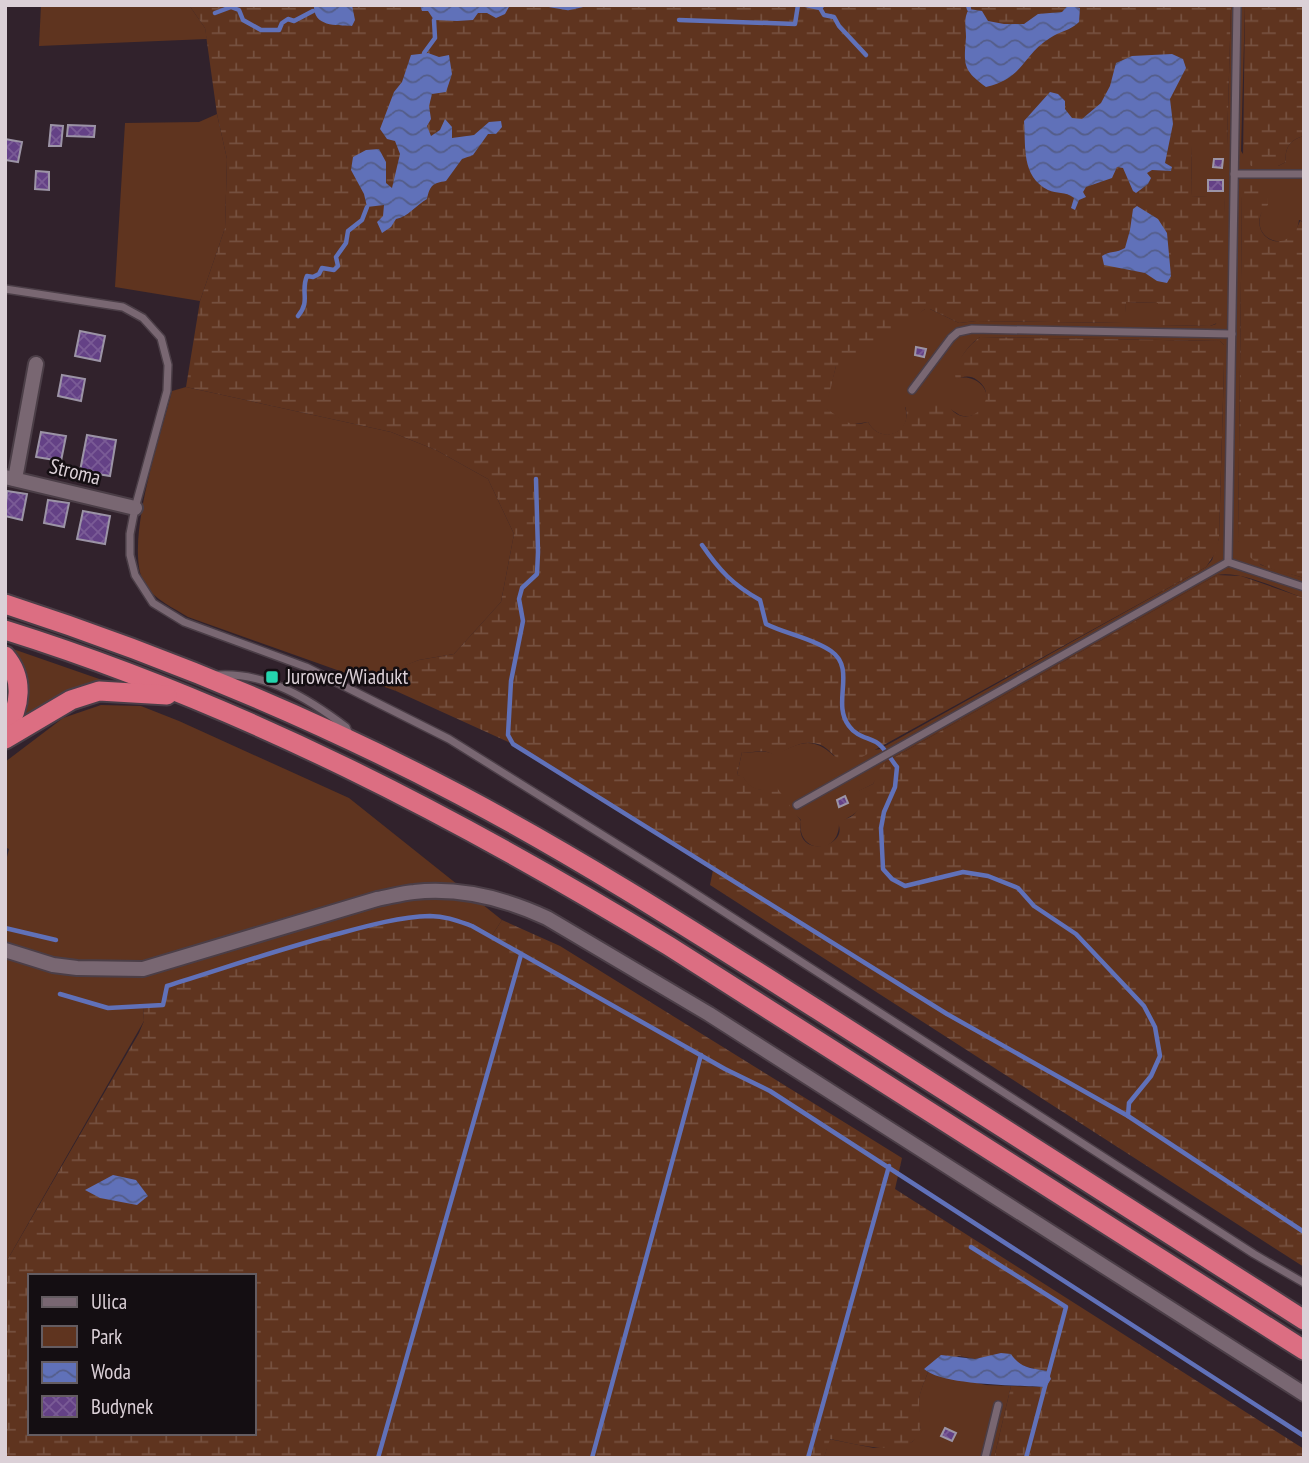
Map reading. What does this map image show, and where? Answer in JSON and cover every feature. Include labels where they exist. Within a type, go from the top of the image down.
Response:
[{"type":"highway","points":[[5,604],[205,676],[352,741],[480,806],[682,924],[1304,1320]]},
{"type":"highway","points":[[5,630],[189,697],[265,729],[392,789],[576,890],[772,1010],[1304,1350]]},
{"type":"highway","points":[[5,656],[11,662],[19,682],[17,706],[5,731]]},
{"type":"highway","points":[[5,739],[71,700],[99,691],[189,697]]},
{"type":"street","points":[[10,478],[36,364]]},
{"type":"street","name":"Stroma","points":[[10,478],[135,508]]},
{"type":"street","points":[[5,950],[53,965],[143,969],[377,899],[415,891],[470,893],[522,907],[547,918],[709,1014],[1304,1394]]},
{"type":"lane","points":[[1228,562],[1237,5]]},
{"type":"lane","points":[[1234,174],[1304,174]]},
{"type":"lane","points":[[5,289],[123,307],[143,318],[161,338],[168,365],[167,391],[130,534],[130,555],[135,575],[153,603],[171,615],[306,667],[449,739],[673,878],[1242,1246],[1304,1283]]},
{"type":"lane","points":[[912,390],[951,338],[958,332],[972,329],[1232,334]]},
{"type":"lane","points":[[797,805],[1228,562],[1304,587]]},
{"type":"lane","points":[[985,1458],[998,1405]]},
{"type":"green space","points":[[41,5],[189,5],[205,28],[207,39],[39,46]]},
{"type":"green space","points":[[189,5],[1231,5],[1227,145],[1192,145],[1191,196],[1225,197],[1222,310],[1217,322],[1210,326],[1158,325],[1158,303],[1126,302],[1125,323],[959,323],[925,309],[848,368],[836,366],[826,408],[846,421],[856,424],[868,422],[874,429],[888,434],[895,433],[905,423],[905,406],[947,403],[955,413],[972,415],[984,404],[984,388],[972,377],[956,380],[955,374],[962,356],[980,337],[1220,341],[1224,345],[1224,365],[1219,538],[1216,552],[1206,567],[862,757],[840,760],[823,746],[804,743],[775,756],[763,751],[742,752],[737,775],[743,776],[757,789],[775,785],[801,821],[801,834],[806,842],[823,846],[837,837],[840,829],[836,820],[848,818],[856,812],[860,803],[858,791],[873,784],[880,768],[886,762],[1217,575],[1241,576],[1304,598],[1304,1267],[710,885],[713,870],[513,744],[396,691],[387,672],[419,660],[454,654],[501,602],[514,534],[488,479],[436,450],[391,432],[186,387],[200,301],[225,228],[227,159],[217,114],[205,28]]},
{"type":"green space","points":[[1231,5],[1245,5],[1241,151],[1251,166],[1278,166],[1286,162],[1287,149],[1292,142],[1304,136],[1304,222],[1299,220],[1296,231],[1289,238],[1281,241],[1266,236],[1261,229],[1260,220],[1263,209],[1242,195],[1238,541],[1261,565],[1304,578],[1304,598],[1249,578],[1217,575],[886,762],[873,784],[859,791],[859,809],[839,824],[837,835],[832,842],[818,847],[810,844],[801,831],[801,820],[770,789],[754,788],[737,775],[742,752],[775,755],[805,743],[819,745],[834,756],[880,749],[1206,567],[1212,560],[1219,538],[1224,365],[1224,345],[1220,341],[980,337],[963,355],[956,373],[956,379],[964,377],[978,382],[986,392],[985,406],[975,414],[963,416],[938,407],[905,407],[905,424],[901,430],[888,435],[874,429],[868,422],[848,425],[825,408],[836,366],[925,309],[959,323],[1124,323],[1126,302],[1158,303],[1159,325],[1216,324],[1225,198],[1191,196],[1192,145],[1227,144]]},
{"type":"green space","points":[[1245,5],[1304,5],[1304,136],[1292,142],[1287,149],[1286,162],[1278,166],[1251,166],[1243,159]]},
{"type":"green space","points":[[217,114],[227,159],[225,228],[200,301],[115,287],[125,123],[199,122]]},
{"type":"green space","points":[[1256,182],[1266,182],[1268,205],[1261,214],[1259,224],[1268,238],[1284,240],[1293,234],[1300,221],[1304,222],[1304,578],[1257,562],[1243,550],[1238,541],[1242,195],[1244,188]]},
{"type":"green space","points":[[186,387],[391,432],[436,450],[488,479],[514,534],[501,602],[454,654],[419,660],[387,673],[396,691],[188,617],[165,603],[145,585],[139,568],[138,545],[146,490],[172,391]]},
{"type":"green space","points":[[13,649],[105,681],[60,697],[20,723],[27,694],[25,677]]},
{"type":"green space","points":[[101,705],[141,706],[349,798],[502,920],[491,937],[163,1005],[143,1005],[144,1021],[5,1264],[5,865],[9,849],[5,847],[5,762],[63,718]]},
{"type":"green space","points":[[432,916],[452,918],[491,937],[502,920],[560,946],[902,1158],[895,1189],[1304,1449],[1304,1458],[994,1458],[1011,1386],[1046,1387],[1039,1370],[987,1357],[975,1359],[959,1356],[924,1369],[928,1372],[919,1400],[921,1425],[917,1437],[909,1444],[883,1448],[830,1439],[824,1458],[5,1458],[5,1264],[139,1033],[144,1021],[143,1005],[163,1005],[167,986],[298,944],[364,927]]},
{"type":"green space","points":[[928,1372],[986,1385],[1011,1386],[994,1458],[824,1458],[829,1439],[874,1448],[912,1442],[921,1425],[919,1397]]},
{"type":"water","points":[[314,5],[352,5],[355,20],[352,26],[321,21]]},
{"type":"water","points":[[420,5],[510,5],[505,14],[496,18],[487,13],[478,13],[473,20],[457,21],[434,20],[428,11],[422,11]]},
{"type":"water","points":[[1068,5],[1080,8],[1079,22],[1041,45],[1008,78],[986,87],[972,76],[966,66],[965,54],[965,19],[969,9],[982,11],[988,21],[1024,24],[1038,14],[1062,12]]},
{"type":"water","points":[[428,53],[439,57],[449,55],[452,74],[446,92],[432,94],[429,106],[431,119],[427,126],[431,136],[440,130],[445,119],[452,127],[452,138],[474,135],[489,122],[501,121],[502,127],[496,134],[488,134],[473,155],[462,159],[446,181],[433,185],[427,199],[396,219],[391,227],[382,233],[377,222],[383,216],[384,205],[367,207],[364,194],[351,170],[353,157],[366,150],[379,149],[386,162],[386,183],[392,188],[400,154],[395,141],[387,139],[380,129],[394,92],[402,82],[411,55]]},
{"type":"water","points":[[1172,54],[1183,59],[1186,68],[1170,99],[1173,124],[1165,163],[1172,167],[1171,171],[1152,170],[1147,173],[1151,178],[1148,184],[1136,193],[1123,168],[1117,167],[1112,178],[1086,187],[1083,192],[1086,197],[1079,200],[1075,210],[1071,208],[1074,198],[1048,190],[1039,184],[1029,169],[1025,151],[1024,121],[1050,92],[1058,94],[1065,101],[1065,109],[1072,118],[1082,119],[1101,103],[1110,86],[1116,63],[1132,56]]},
{"type":"water","points":[[1137,206],[1158,219],[1167,233],[1171,276],[1167,283],[1157,281],[1145,273],[1104,265],[1102,256],[1125,248],[1133,209]]},
{"type":"water","points":[[113,1175],[136,1180],[148,1196],[137,1205],[100,1198],[85,1190]]},
{"type":"water","points":[[1001,1353],[1011,1354],[1027,1367],[1048,1371],[1051,1379],[1046,1387],[964,1382],[934,1375],[924,1369],[941,1355],[975,1359]]},
{"type":"building","points":[[51,125],[63,126],[61,146],[49,146]]},
{"type":"building","points":[[68,125],[95,126],[94,137],[67,136]]},
{"type":"building","points":[[5,139],[22,142],[18,162],[5,160]]},
{"type":"building","points":[[1214,159],[1223,159],[1222,168],[1213,167]]},
{"type":"building","points":[[36,171],[49,172],[49,190],[35,189]]},
{"type":"building","points":[[1208,180],[1223,180],[1223,191],[1208,191]]},
{"type":"building","points":[[80,331],[105,336],[100,361],[75,356]]},
{"type":"building","points":[[916,347],[926,349],[924,357],[915,355]]},
{"type":"building","points":[[62,375],[85,379],[81,401],[58,396]]},
{"type":"building","points":[[41,432],[66,436],[61,461],[36,457]]},
{"type":"building","points":[[87,435],[116,440],[110,476],[80,471]]},
{"type":"building","points":[[7,491],[27,494],[22,520],[5,516]]},
{"type":"building","points":[[48,500],[69,503],[64,527],[44,523]]},
{"type":"building","points":[[83,511],[110,516],[105,544],[77,539]]},
{"type":"building","points":[[845,796],[848,803],[839,807],[837,800]]},
{"type":"building","points":[[945,1428],[956,1433],[952,1441],[941,1436]]},
{"type":"waterway","points":[[550,5],[568,8],[582,5]]},
{"type":"waterway","points":[[679,20],[795,24],[798,5]]},
{"type":"waterway","points":[[806,5],[820,8],[823,5]]},
{"type":"waterway","points":[[968,5],[969,9]]},
{"type":"waterway","points":[[215,13],[231,7],[239,10],[243,20],[261,30],[279,30],[282,23],[288,19],[294,21],[313,11]]},
{"type":"waterway","points":[[820,8],[824,15],[834,17],[866,55]]},
{"type":"waterway","points":[[424,53],[435,38],[434,20]]},
{"type":"waterway","points":[[298,316],[304,306],[307,276],[319,274],[322,268],[334,270],[338,266],[336,257],[346,243],[348,231],[362,220],[367,207]]},
{"type":"waterway","points":[[536,479],[537,574],[522,588],[519,599],[523,621],[511,681],[508,735],[513,744],[947,1014],[1128,1116]]},
{"type":"waterway","points":[[702,545],[727,576],[760,600],[766,624],[816,643],[838,658],[842,667],[844,717],[858,734],[879,744],[897,767],[895,787],[884,812],[881,828],[883,869],[892,879],[905,886],[963,872],[988,876],[1018,888],[1034,906],[1076,934],[1144,1006],[1155,1027],[1160,1056],[1151,1076],[1129,1103],[1128,1116],[1304,1232]]},
{"type":"waterway","points":[[60,994],[108,1008],[163,1005],[167,986],[319,939],[408,918],[436,916],[462,922],[725,1069],[770,1091],[1304,1436]]},
{"type":"waterway","points":[[5,928],[56,940]]},
{"type":"waterway","points":[[378,1458],[521,955]]},
{"type":"waterway","points":[[592,1458],[701,1055]]},
{"type":"waterway","points":[[808,1458],[889,1166]]},
{"type":"waterway","points":[[971,1247],[1066,1307],[1026,1458]]},
{"type":"place","name":"Jurowce/Wiadukt","points":[[272,677]]}]
